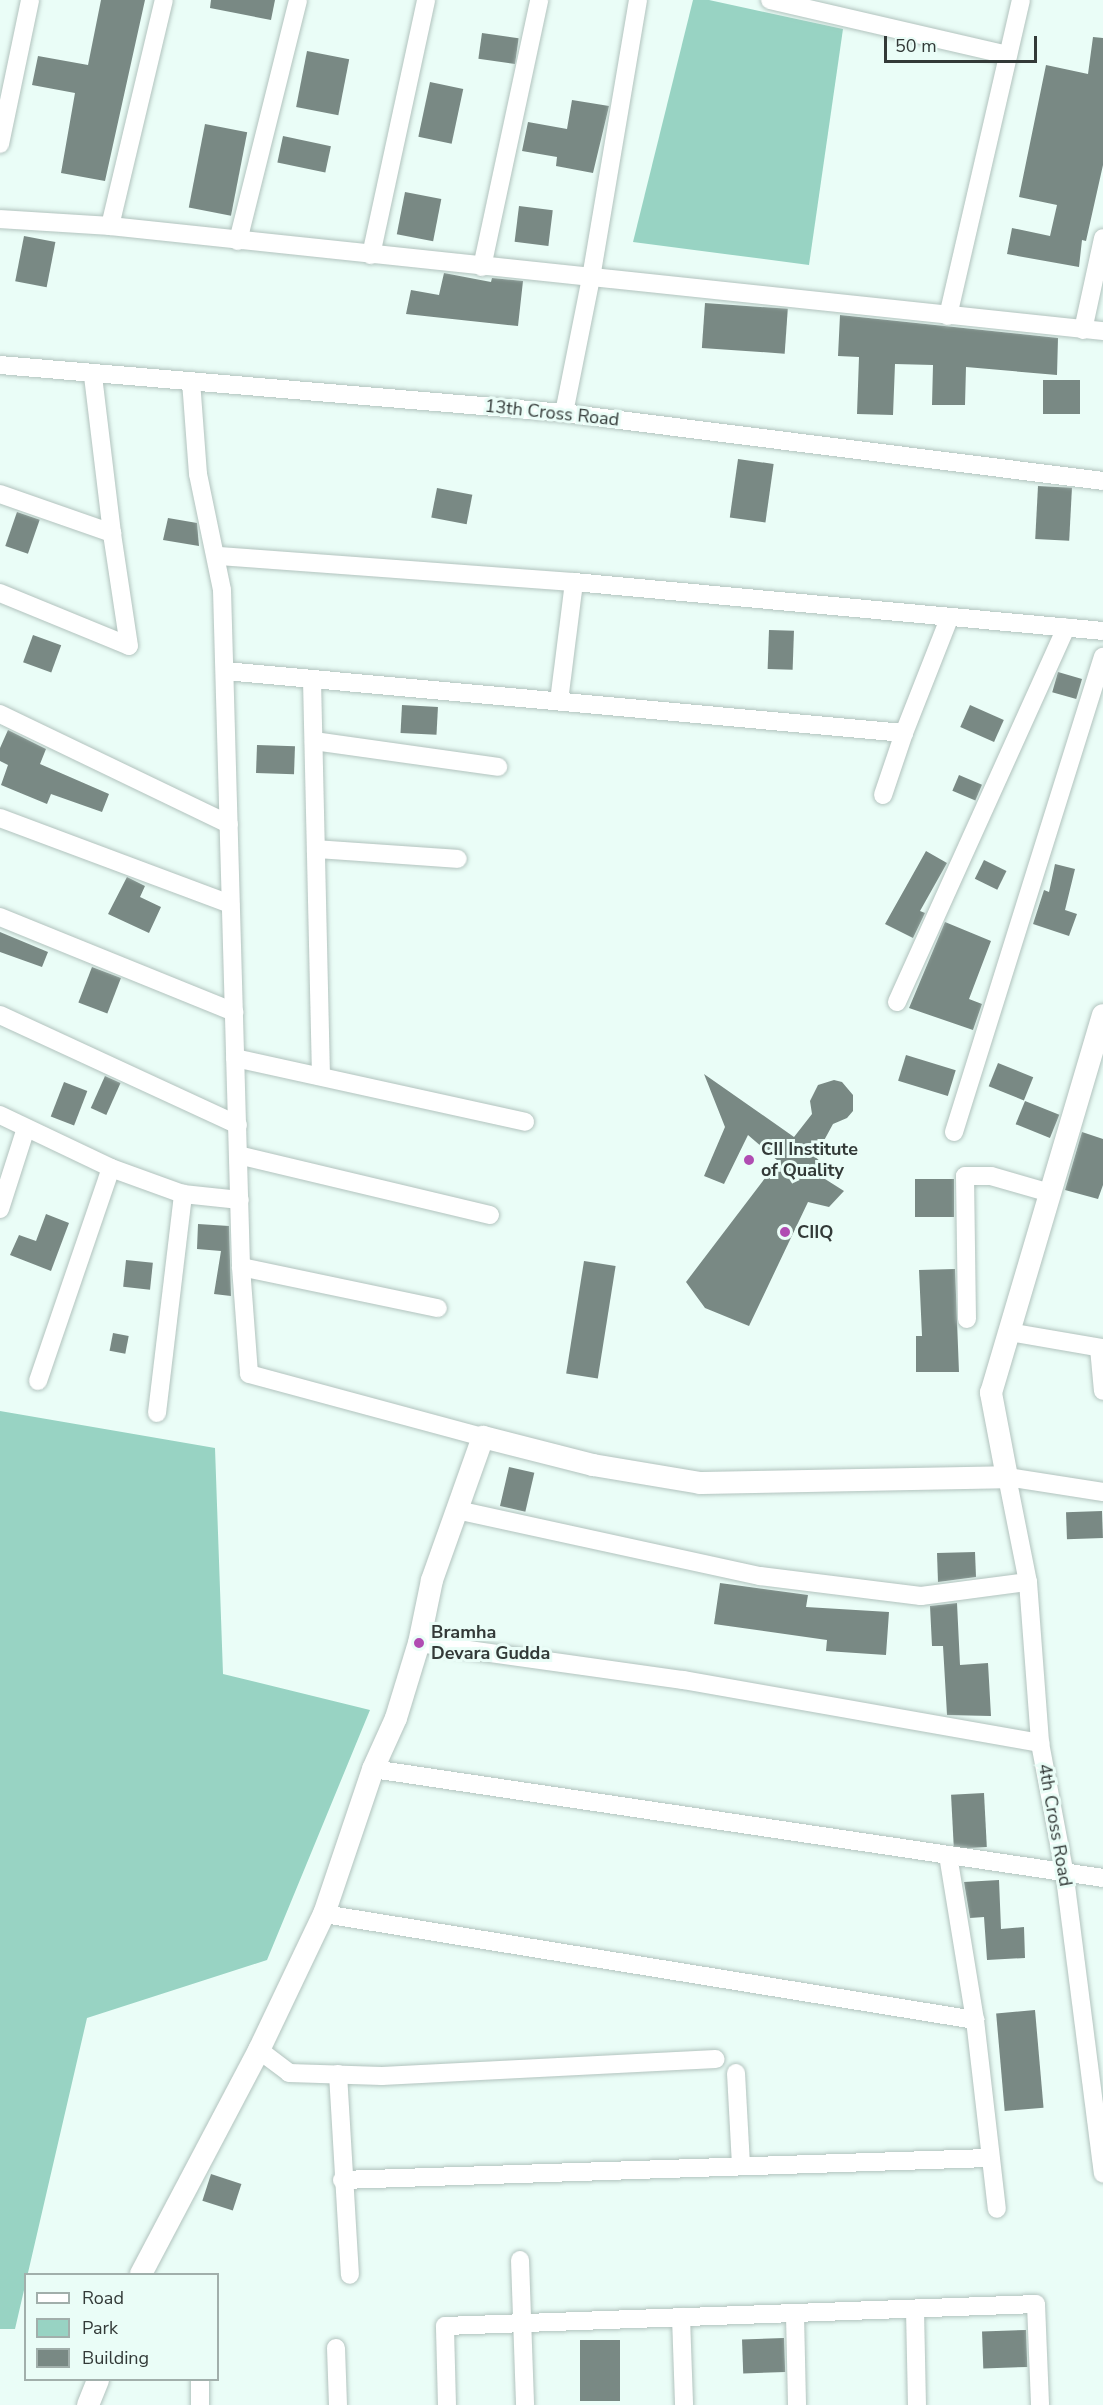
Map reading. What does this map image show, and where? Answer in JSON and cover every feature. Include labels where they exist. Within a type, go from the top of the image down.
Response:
[{"type":"street","points":[[0,144],[30,0]]},
{"type":"street","points":[[110,226],[164,0]]},
{"type":"street","points":[[238,241],[298,0]]},
{"type":"street","points":[[371,255],[426,0]]},
{"type":"street","points":[[482,267],[539,0]]},
{"type":"street","points":[[564,413],[591,278],[638,0]]},
{"type":"street","points":[[770,0],[1008,55]]},
{"type":"street","points":[[948,316],[1021,0]]},
{"type":"street","points":[[0,219],[110,226],[1103,331]]},
{"type":"street","points":[[1083,330],[1103,238]]},
{"type":"street","name":"13th Cross Road","points":[[0,364],[93,375],[191,381],[564,413],[1103,481]]},
{"type":"street","points":[[0,593],[129,646],[112,532],[93,375]]},
{"type":"street","points":[[191,381],[198,474],[218,556],[225,671],[241,1267],[249,1374],[593,1465],[699,1483],[1007,1477],[1103,1492]]},
{"type":"street","points":[[0,494],[112,532]]},
{"type":"street","points":[[218,556],[574,582],[949,620],[1103,631]]},
{"type":"street","points":[[560,701],[574,582]]},
{"type":"street","points":[[883,795],[904,733],[949,620]]},
{"type":"street","points":[[897,1002],[1066,627]]},
{"type":"street","points":[[954,1132],[1103,657]]},
{"type":"street","points":[[225,671],[904,733]]},
{"type":"street","points":[[312,680],[321,1075]]},
{"type":"street","points":[[0,714],[229,824]]},
{"type":"street","points":[[314,741],[498,767]]},
{"type":"street","points":[[0,818],[230,904]]},
{"type":"street","points":[[316,849],[458,859]]},
{"type":"street","points":[[0,917],[234,1012]]},
{"type":"street","points":[[0,1015],[238,1125]]},
{"type":"street","points":[[1007,1477],[991,1393],[1103,1016]]},
{"type":"street","points":[[235,1058],[321,1075],[525,1122]]},
{"type":"street","points":[[0,1115],[111,1168],[183,1194],[240,1200]]},
{"type":"street","points":[[0,1209],[26,1128]]},
{"type":"street","points":[[238,1155],[490,1215]]},
{"type":"street","points":[[38,1381],[111,1168]]},
{"type":"street","points":[[967,1319],[965,1176],[992,1176],[1050,1193]]},
{"type":"street","points":[[157,1413],[183,1194]]},
{"type":"street","points":[[241,1267],[438,1308]]},
{"type":"street","points":[[1009,1332],[1101,1348],[1103,1391]]},
{"type":"street","points":[[142,2273],[259,2050],[324,1914],[373,1769],[396,1718],[419,1643],[432,1580],[483,1437]]},
{"type":"street","name":"4th Cross Road","points":[[1007,1477],[1028,1582],[1040,1743],[1064,1870],[1103,2174]]},
{"type":"street","points":[[457,1510],[760,1576],[921,1596],[1028,1582]]},
{"type":"street","points":[[419,1643],[683,1680],[1040,1743]]},
{"type":"street","points":[[373,1769],[948,1855],[1064,1870],[1103,1878]]},
{"type":"street","points":[[948,1855],[975,2020],[988,2158],[997,2209]]},
{"type":"street","points":[[324,1914],[975,2020]]},
{"type":"street","points":[[259,2050],[289,2073],[382,2076],[716,2060]]},
{"type":"street","points":[[736,2073],[741,2166]]},
{"type":"street","points":[[338,2074],[342,2180],[350,2275]]},
{"type":"street","points":[[342,2180],[988,2158]]},
{"type":"street","points":[[520,2260],[525,2405]]},
{"type":"street","points":[[447,2405],[445,2326],[795,2315],[1036,2304],[1040,2405]]},
{"type":"street","points":[[915,2310],[917,2405]]},
{"type":"street","points":[[795,2315],[797,2405]]},
{"type":"street","points":[[681,2317],[684,2405]]},
{"type":"street","points":[[336,2348],[338,2405]]},
{"type":"street","points":[[88,2405],[97,2381]]},
{"type":"street","points":[[200,2381],[200,2405]]},
{"type":"green space","points":[[693,0],[709,0],[843,29],[809,265],[633,242]]},
{"type":"green space","points":[[0,1411],[215,1448],[223,1674],[370,1710],[267,1960],[87,2018],[28,2273],[24,2273],[24,2290],[15,2329],[0,2329]]},
{"type":"building","points":[[101,0],[145,0],[105,181],[61,173],[75,93],[32,85],[38,56],[88,65]]},
{"type":"building","points":[[211,0],[275,0],[271,20],[210,8]]},
{"type":"building","points":[[482,33],[519,38],[515,64],[478,59]]},
{"type":"building","points":[[1093,37],[1103,38],[1103,165],[1086,241],[1082,240],[1079,267],[1007,254],[1012,228],[1050,236],[1057,205],[1019,197],[1046,65],[1088,74]]},
{"type":"building","points":[[307,51],[349,59],[338,115],[296,107]]},
{"type":"building","points":[[430,82],[463,89],[452,144],[418,137]]},
{"type":"building","points":[[572,100],[609,106],[593,173],[556,166],[557,157],[522,151],[528,122],[567,129]]},
{"type":"building","points":[[205,124],[247,132],[231,216],[189,207]]},
{"type":"building","points":[[283,136],[331,146],[325,173],[277,162]]},
{"type":"building","points":[[405,192],[441,199],[433,241],[397,234]]},
{"type":"building","points":[[519,206],[553,210],[548,246],[515,242]]},
{"type":"building","points":[[24,236],[55,242],[47,287],[15,281]]},
{"type":"building","points":[[444,273],[491,282],[492,278],[523,281],[518,326],[406,314],[411,290],[439,295]]},
{"type":"building","points":[[705,303],[788,309],[785,354],[702,348]]},
{"type":"building","points":[[840,315],[1058,338],[1057,375],[966,367],[965,405],[932,405],[933,365],[895,364],[893,415],[857,414],[859,357],[838,356]]},
{"type":"building","points":[[1043,380],[1080,380],[1080,414],[1043,414]]},
{"type":"building","points":[[738,459],[774,464],[765,522],[730,517]]},
{"type":"building","points":[[1038,486],[1072,488],[1069,541],[1035,539]]},
{"type":"building","points":[[437,488],[472,495],[467,524],[431,517]]},
{"type":"building","points":[[17,512],[40,520],[28,554],[5,546]]},
{"type":"building","points":[[168,518],[197,523],[199,546],[163,540]]},
{"type":"building","points":[[769,630],[794,631],[793,670],[768,669]]},
{"type":"building","points":[[33,635],[61,645],[51,673],[23,662]]},
{"type":"building","points":[[1058,672],[1082,679],[1076,699],[1052,692]]},
{"type":"building","points":[[402,705],[438,707],[436,735],[401,733]]},
{"type":"building","points":[[970,705],[1004,720],[994,742],[960,727]]},
{"type":"building","points":[[8,730],[46,749],[40,764],[109,794],[102,812],[51,794],[47,804],[1,785],[8,765],[0,761],[0,748]]},
{"type":"building","points":[[257,745],[295,746],[294,774],[256,773]]},
{"type":"building","points":[[959,775],[982,785],[975,800],[952,791]]},
{"type":"building","points":[[926,851],[947,863],[920,911],[925,913],[913,938],[885,924]]},
{"type":"building","points":[[984,860],[1006,871],[997,890],[975,879]]},
{"type":"building","points":[[1055,864],[1075,869],[1065,910],[1077,914],[1069,936],[1033,924],[1044,890],[1049,892]]},
{"type":"building","points":[[127,877],[145,886],[140,897],[161,907],[149,933],[108,914]]},
{"type":"building","points":[[945,922],[991,941],[969,999],[982,1004],[973,1030],[909,1008]]},
{"type":"building","points":[[0,932],[48,952],[42,967],[0,952]]},
{"type":"building","points":[[92,967],[121,978],[107,1014],[78,1002]]},
{"type":"building","points":[[906,1055],[956,1070],[948,1096],[898,1081]]},
{"type":"building","points":[[998,1063],[1033,1077],[1024,1100],[989,1086]]},
{"type":"building","points":[[704,1074],[794,1137],[812,1114],[810,1101],[818,1085],[834,1080],[842,1082],[853,1095],[853,1111],[847,1118],[833,1124],[815,1157],[830,1169],[825,1179],[844,1191],[829,1207],[808,1202],[749,1326],[705,1308],[686,1282],[778,1161],[748,1135],[724,1184],[704,1176],[725,1127]]},
{"type":"building","points":[[105,1076],[121,1083],[106,1115],[91,1108]]},
{"type":"building","points":[[64,1082],[87,1091],[74,1126],[51,1117]]},
{"type":"building","points":[[1025,1101],[1059,1115],[1050,1138],[1016,1124]]},
{"type":"building","points":[[1082,1132],[1103,1139],[1103,1185],[1098,1199],[1065,1190]]},
{"type":"building","points":[[915,1179],[954,1179],[954,1217],[915,1217]]},
{"type":"building","points":[[46,1214],[69,1223],[51,1271],[10,1255],[19,1235],[36,1241]]},
{"type":"building","points":[[198,1224],[229,1226],[231,1296],[214,1294],[221,1251],[197,1249]]},
{"type":"building","points":[[126,1260],[153,1263],[150,1290],[123,1287]]},
{"type":"building","points":[[584,1261],[616,1266],[598,1379],[566,1374]]},
{"type":"building","points":[[955,1269],[959,1372],[916,1372],[916,1336],[922,1336],[919,1270]]},
{"type":"building","points":[[113,1333],[129,1336],[125,1354],[110,1351]]},
{"type":"building","points":[[509,1467],[534,1473],[525,1512],[500,1506]]},
{"type":"building","points":[[1102,1511],[1103,1538],[1067,1539],[1066,1512]]},
{"type":"building","points":[[975,1552],[976,1577],[938,1582],[937,1553]]},
{"type":"building","points":[[720,1583],[808,1595],[806,1607],[889,1612],[886,1655],[826,1651],[827,1640],[714,1624]]},
{"type":"building","points":[[957,1603],[960,1665],[988,1663],[991,1716],[947,1715],[943,1646],[932,1646],[930,1606]]},
{"type":"building","points":[[984,1793],[987,1847],[954,1849],[951,1795]]},
{"type":"building","points":[[999,1880],[1001,1929],[1024,1927],[1025,1958],[987,1960],[984,1917],[970,1918],[964,1882]]},
{"type":"building","points":[[1035,2010],[1044,2108],[1005,2111],[996,2013]]},
{"type":"building","points":[[211,2174],[241,2184],[233,2211],[202,2201]]},
{"type":"building","points":[[1026,2330],[1027,2367],[983,2369],[982,2332]]},
{"type":"building","points":[[784,2338],[785,2372],[743,2373],[742,2339]]},
{"type":"building","points":[[580,2340],[620,2340],[620,2401],[580,2401]]},
{"type":"place","name":"CII Institute of Quality","points":[[749,1160]]},
{"type":"place","name":"CIIQ","points":[[785,1232]]},
{"type":"place","name":"Bramha Devara Gudda","points":[[419,1643]]}]
